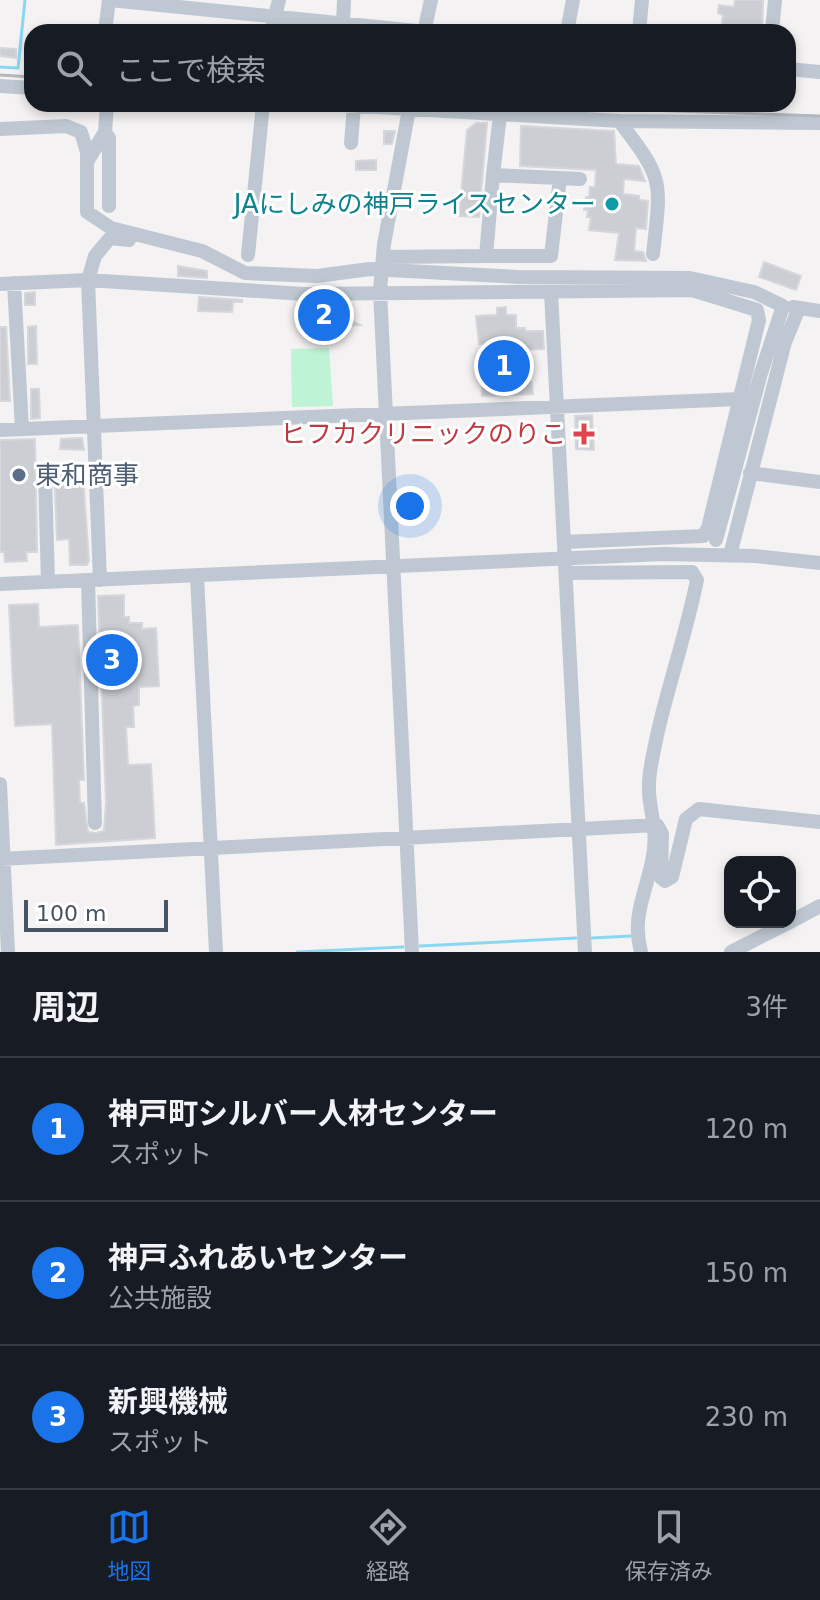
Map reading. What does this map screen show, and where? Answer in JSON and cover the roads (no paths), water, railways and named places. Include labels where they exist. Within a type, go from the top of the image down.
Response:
[{"type":"street","points":[[106,24],[110,0],[211,5],[272,24],[343,24],[344,0]]},
{"type":"street","points":[[272,24],[279,0]]},
{"type":"street","points":[[426,24],[431,0]]},
{"type":"street","points":[[568,24],[573,0]]},
{"type":"street","points":[[640,24],[642,0]]},
{"type":"street","points":[[773,24],[775,0]]},
{"type":"street","points":[[796,70],[820,72]]},
{"type":"street","points":[[0,86],[24,88]]},
{"type":"street","points":[[86,163],[105,132],[106,112]]},
{"type":"street","points":[[248,255],[262,112]]},
{"type":"street","points":[[351,143],[354,112]]},
{"type":"street","points":[[409,112],[382,263],[380,291],[383,416],[412,952]]},
{"type":"street","points":[[466,112],[619,121],[820,123]]},
{"type":"street","points":[[486,256],[500,115]]},
{"type":"street","points":[[619,121],[658,177],[653,254]]},
{"type":"street","points":[[0,129],[66,126],[81,132],[86,163],[87,212],[111,228],[161,243]]},
{"type":"street","points":[[105,132],[109,138],[109,206]]},
{"type":"street","points":[[493,175],[580,179]]},
{"type":"street","points":[[95,823],[94,427],[88,280],[95,256],[110,238],[202,251],[245,273],[317,276],[382,263],[486,256],[551,256],[560,178]]},
{"type":"street","points":[[382,263],[519,277],[690,278],[754,292],[783,306],[820,311]]},
{"type":"street","points":[[0,584],[391,566],[703,536],[708,528],[759,320],[757,310],[692,290],[304,294],[88,280],[7,284],[22,429]]},
{"type":"street","points":[[551,292],[585,952]]},
{"type":"street","points":[[716,540],[761,373],[783,306]]},
{"type":"street","points":[[730,555],[785,342],[799,308]]},
{"type":"street","points":[[0,430],[740,399]]},
{"type":"street","points":[[750,473],[820,482]]},
{"type":"street","points":[[45,474],[48,582]]},
{"type":"street","points":[[565,550],[730,555],[820,563]]},
{"type":"street","points":[[567,573],[692,572],[697,580],[685,642],[650,773],[650,812],[662,834],[661,878],[665,881],[672,877],[686,819],[699,809],[820,822]]},
{"type":"street","points":[[197,576],[216,952]]},
{"type":"street","points":[[0,784],[8,952]]},
{"type":"street","points":[[2,858],[657,825]]},
{"type":"street","points":[[641,952],[636,931],[639,901],[653,858],[657,825]]},
{"type":"street","points":[[796,919],[820,906]]},
{"type":"street","points":[[731,952],[778,928]]},
{"type":"waterway","points":[[0,67],[18,68],[25,0]]},
{"type":"waterway","points":[[592,938],[631,936]]},
{"type":"waterway","points":[[420,946],[576,938]]},
{"type":"waterway","points":[[297,952],[403,947]]},
{"type":"railway","points":[[0,75],[24,76]]},
{"type":"railway","points":[[704,112],[820,116]]},
{"type":"place","name":"JAにしみの神戸ライスセンター","points":[[612,204]]},
{"type":"place","name":"神戸ふれあいセンター","points":[[324,315]]},
{"type":"place","name":"神戸町シルバー人材センター","points":[[504,366]]},
{"type":"place","name":"ヒフカクリニックのりこ","points":[[584,434]]},
{"type":"place","name":"東和商事","points":[[19,475]]},
{"type":"place","name":"新興機械","points":[[112,660]]}]
